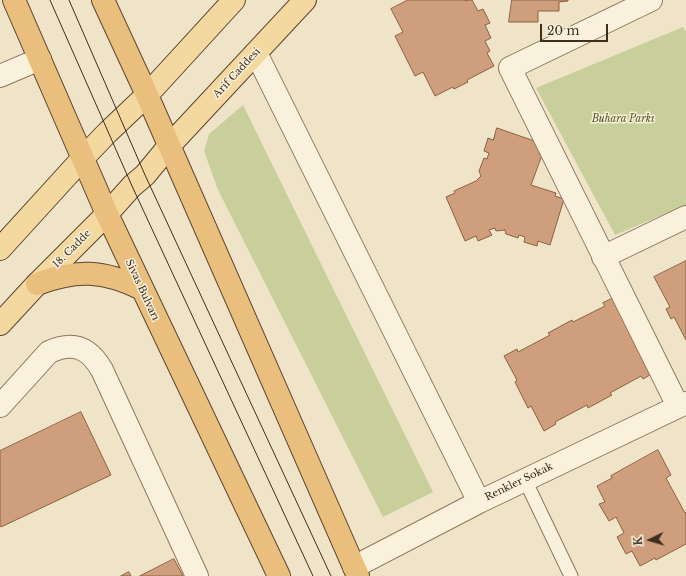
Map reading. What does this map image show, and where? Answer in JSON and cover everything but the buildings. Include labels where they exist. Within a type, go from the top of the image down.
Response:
[{"type":"highway","name":"Sivas Bulvarı","points":[[14,0],[107,214],[279,576]]},
{"type":"highway","points":[[103,0],[147,95],[356,571]]},
{"type":"highway","points":[[37,284],[68,274],[83,273],[114,277],[142,289]]},
{"type":"main road","points":[[0,249],[82,159],[147,95],[234,0]]},
{"type":"main road","name":"Arif Caddesi","points":[[107,214],[132,186],[145,175],[169,146],[305,0]]},
{"type":"main road","name":"18. Cadde","points":[[0,324],[37,284],[107,214]]},
{"type":"street","points":[[651,0],[510,68],[603,257],[682,404]]},
{"type":"street","points":[[256,52],[479,502]]},
{"type":"street","points":[[0,76],[40,59]]},
{"type":"street","points":[[603,257],[686,217]]},
{"type":"street","points":[[0,406],[49,352],[67,346],[85,350],[92,356],[98,362],[102,370],[197,576]]},
{"type":"street","name":"Renkler Sokak","points":[[356,571],[479,502],[682,404]]},
{"type":"lane","points":[[525,480],[571,576]]},
{"type":"green space","name":"Buhara Parkı","points":[[683,27],[686,32],[686,205],[615,235],[536,88]]},
{"type":"green space","points":[[243,105],[433,492],[383,517],[218,190],[204,151],[209,134]]},
{"type":"tram line","points":[[50,0],[132,186],[313,576]]},
{"type":"tram line","points":[[69,0],[145,175],[331,576]]}]
